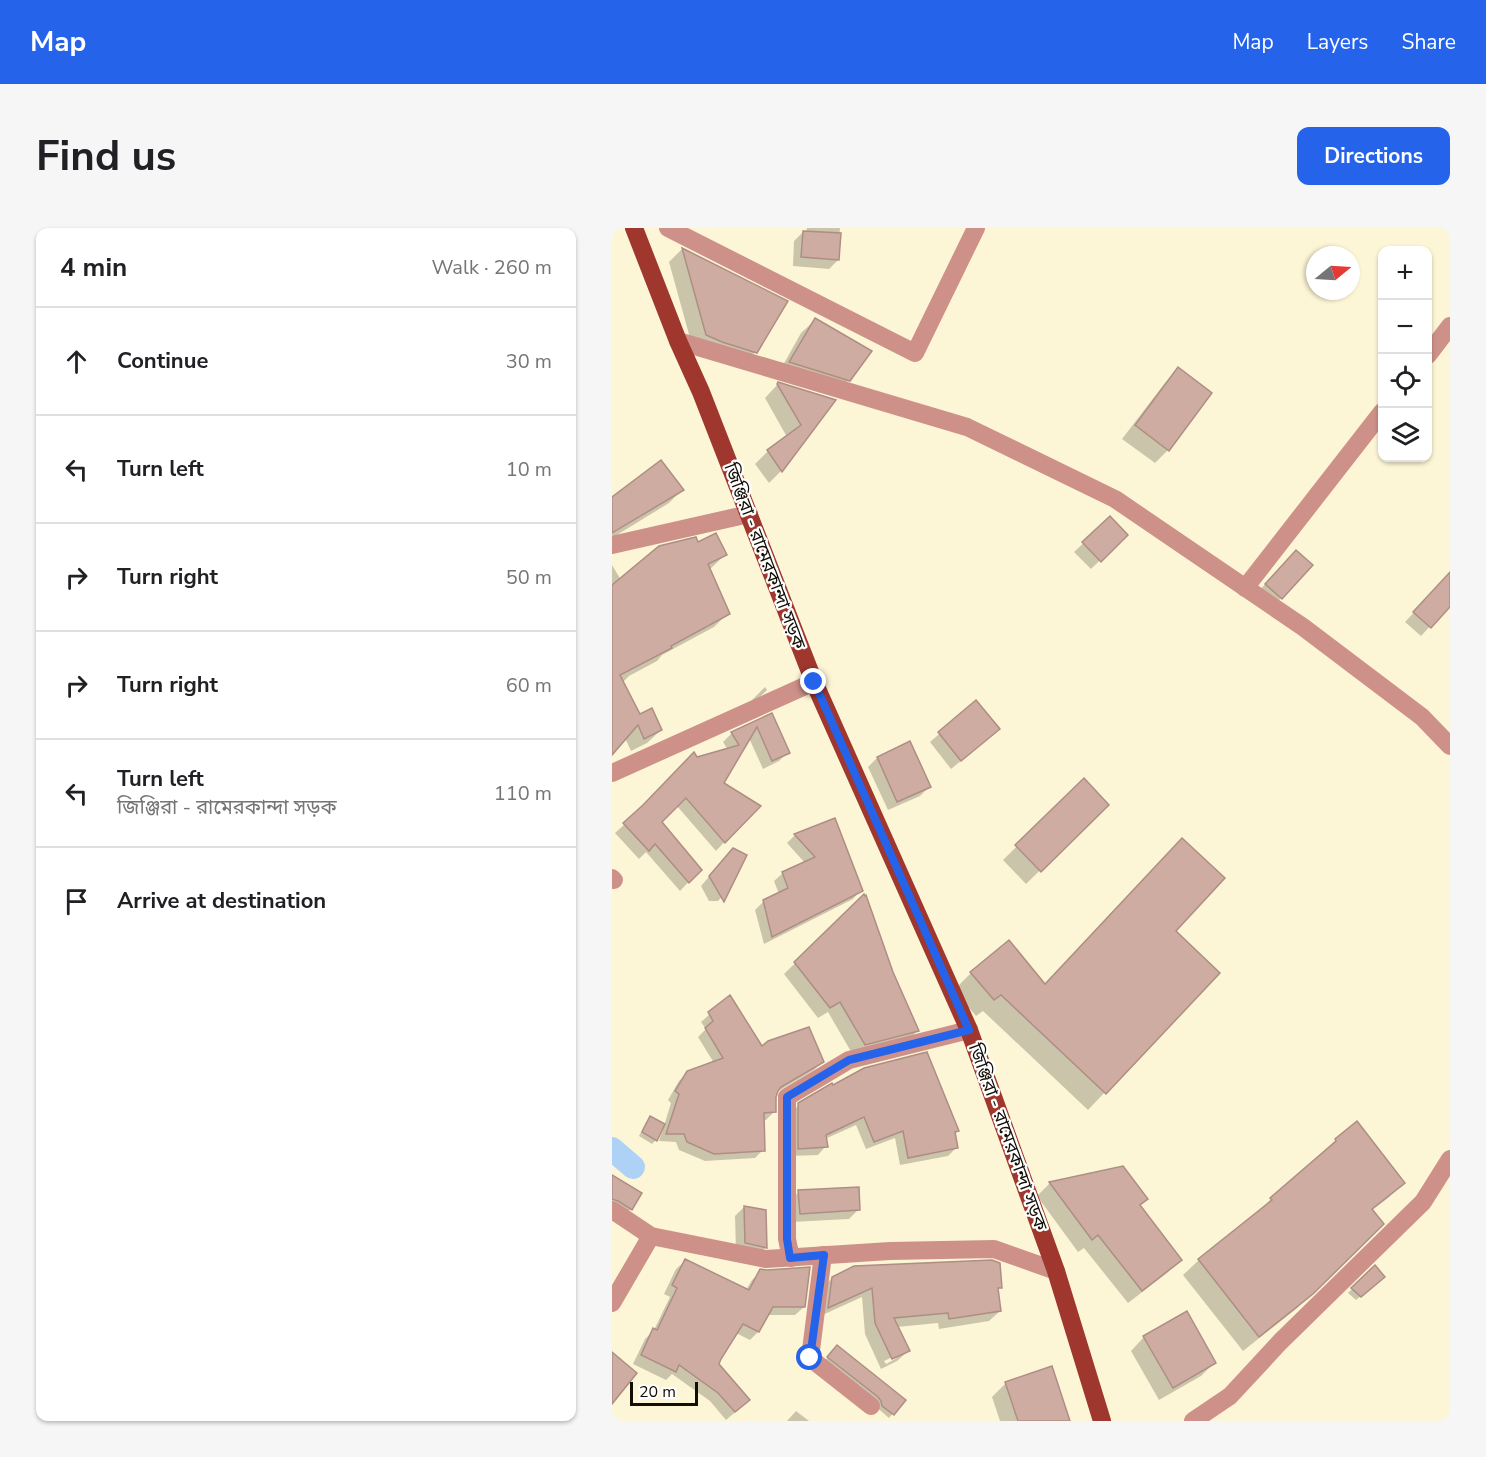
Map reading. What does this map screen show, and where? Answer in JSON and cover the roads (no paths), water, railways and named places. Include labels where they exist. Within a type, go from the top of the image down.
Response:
[{"type":"main road","name":"জিঞ্জিরা - রামেরকান্দা সড়ক","points":[[634,228],[701,392],[814,682],[969,1030],[1056,1271],[1102,1421]]},
{"type":"street","points":[[668,228],[915,353],[976,228]]},
{"type":"street","points":[[1429,354],[1450,326]]},
{"type":"street","points":[[678,340],[967,427],[1115,499],[1303,627],[1422,717],[1450,747]]},
{"type":"street","points":[[1245,588],[1378,418]]},
{"type":"street","points":[[612,544],[749,514]]},
{"type":"street","points":[[612,773],[814,682]]},
{"type":"street","points":[[790,1258],[787,1239],[787,1097],[849,1060],[969,1030]]},
{"type":"street","points":[[1193,1421],[1230,1396],[1280,1342],[1423,1202],[1450,1159]]},
{"type":"street","points":[[612,1210],[651,1236],[766,1259],[890,1251],[994,1249],[1056,1271]]},
{"type":"street","points":[[612,1304],[651,1236]]},
{"type":"street","points":[[824,1255],[810,1358],[871,1407]]},
{"type":"waterway","points":[[612,1149],[633,1167]]}]
